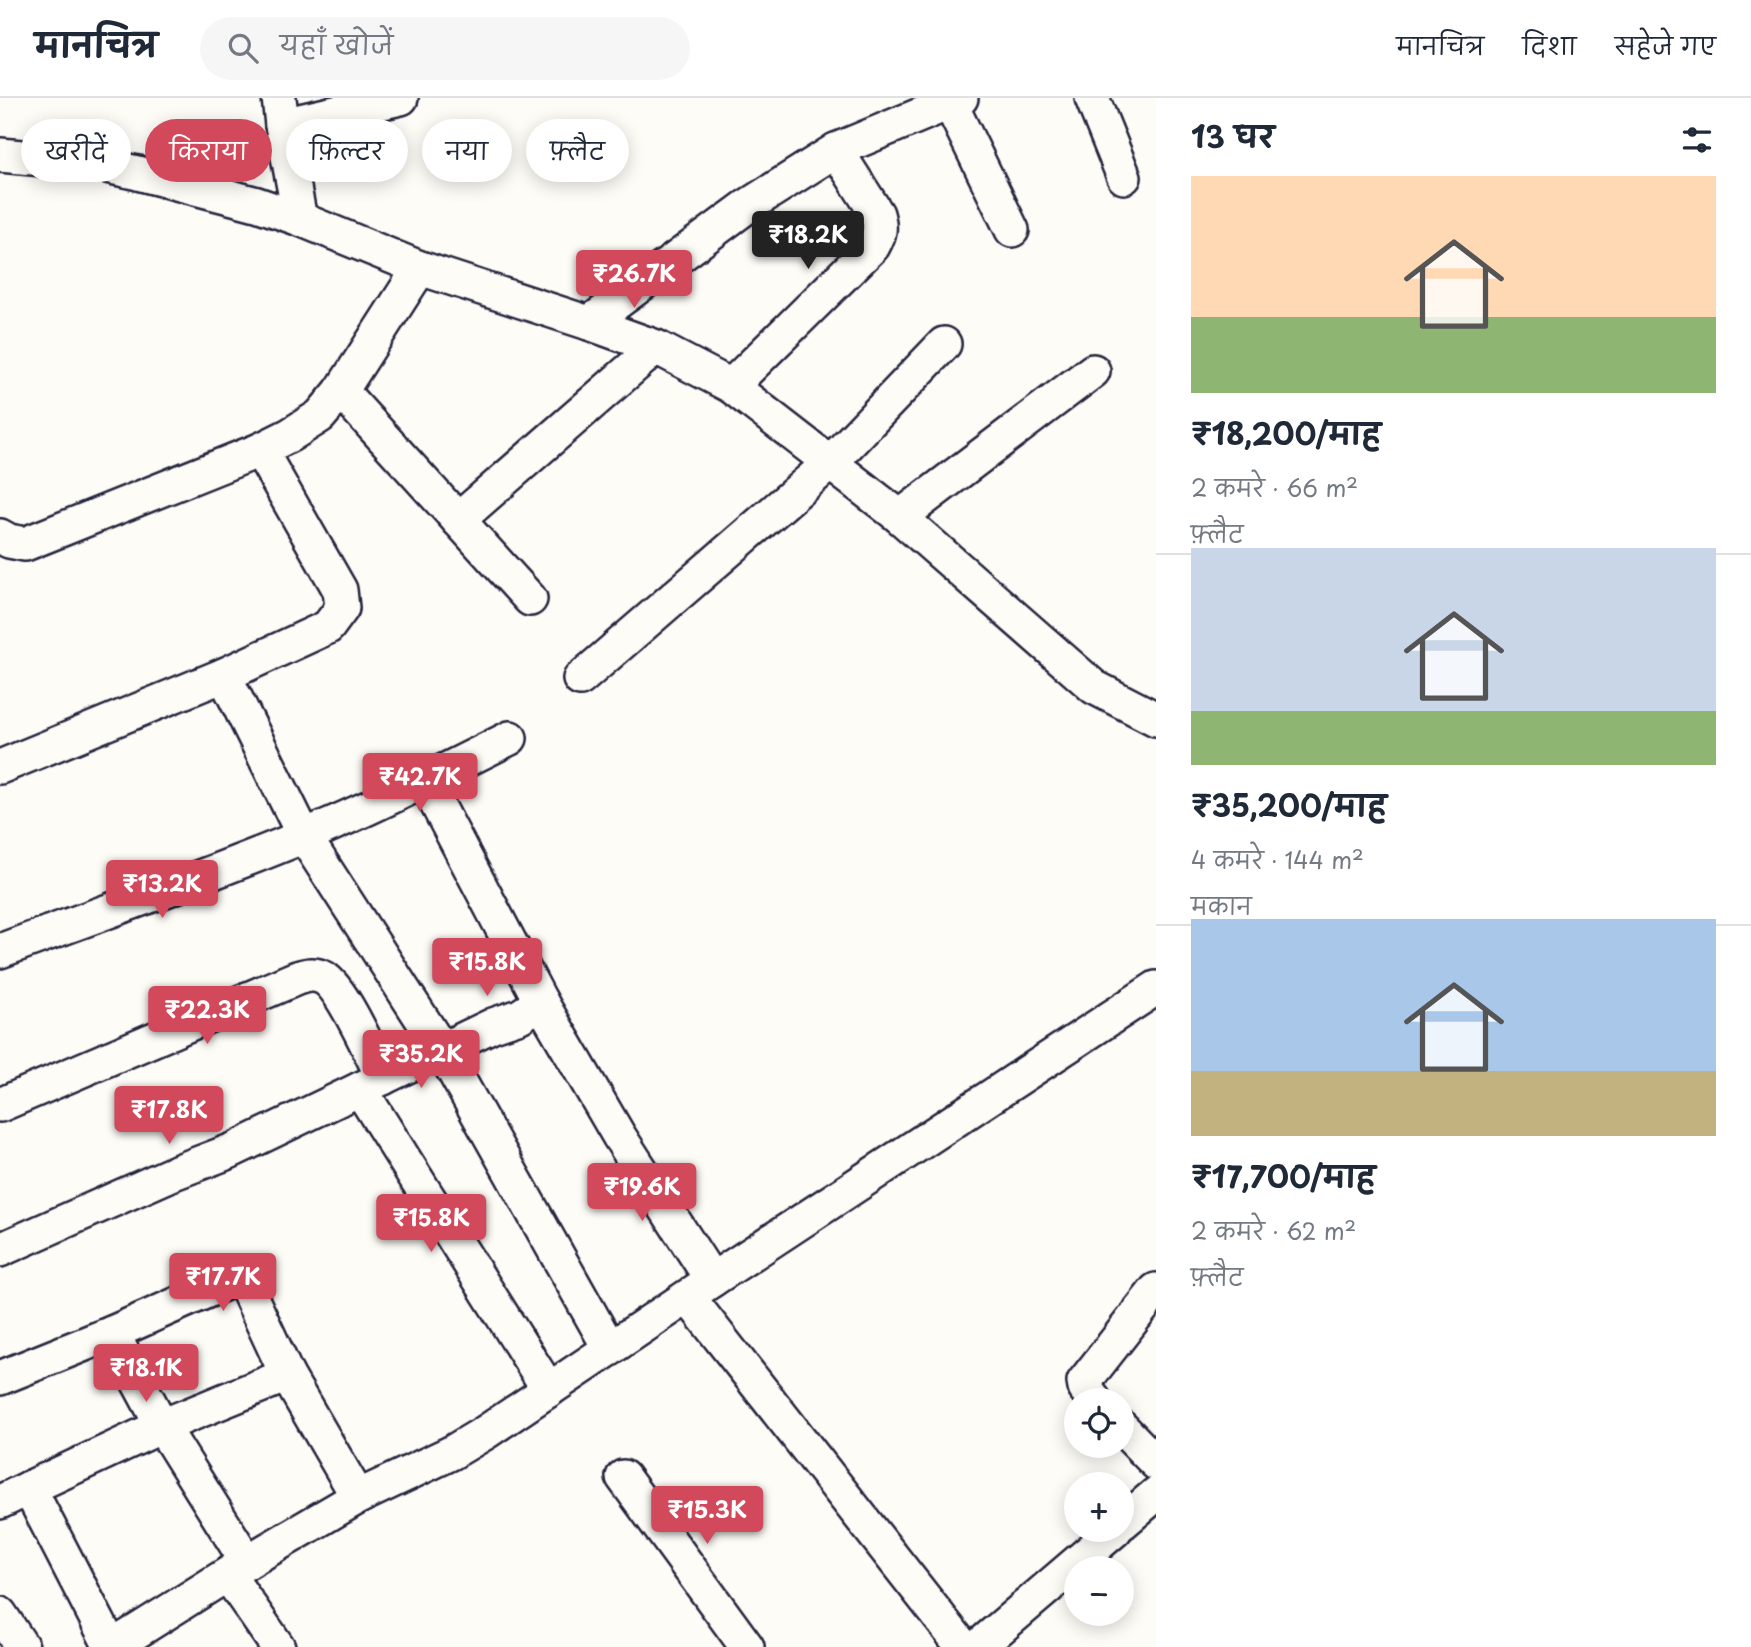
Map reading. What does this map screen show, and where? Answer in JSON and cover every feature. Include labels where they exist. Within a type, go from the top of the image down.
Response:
[{"type":"street","points":[[300,219],[281,111],[401,98]]},
{"type":"street","points":[[1092,98],[1124,177]]},
{"type":"street","points":[[589,323],[746,207],[836,150],[956,100],[1012,230]]},
{"type":"street","points":[[731,386],[873,246],[880,234],[877,214],[836,150]]},
{"type":"street","points":[[0,155],[97,164],[257,204],[420,268],[656,347],[731,386],[900,517],[1094,687],[1156,719]]},
{"type":"street","points":[[0,536],[25,544],[260,450],[290,435],[320,415],[341,391],[420,268]]},
{"type":"street","points":[[580,679],[831,462],[944,344]]},
{"type":"street","points":[[458,520],[656,347]]},
{"type":"street","points":[[900,517],[1093,371]]},
{"type":"street","points":[[341,391],[530,599]]},
{"type":"street","points":[[0,767],[224,675],[328,627],[342,608],[340,590],[260,450]]},
{"type":"street","points":[[224,675],[304,836],[442,1050],[610,1349]]},
{"type":"street","points":[[0,951],[304,836],[425,781],[510,738]]},
{"type":"street","points":[[425,781],[541,1002],[619,1136],[700,1289],[963,1647]]},
{"type":"street","points":[[0,1105],[297,978],[311,974],[326,979],[341,995],[372,1083],[548,1390]]},
{"type":"street","points":[[287,1375],[162,1426],[15,1495],[111,1647],[358,1497],[451,1453],[486,1432],[1156,988]]},
{"type":"street","points":[[0,1250],[230,1151],[493,1025],[520,1016],[541,1002]]},
{"type":"street","points":[[0,1378],[112,1333],[241,1276],[287,1375],[358,1497]]},
{"type":"street","points":[[1085,1388],[1084,1382],[1156,1290]]},
{"type":"street","points":[[112,1333],[278,1647]]},
{"type":"street","points":[[1134,1440],[1156,1463]]},
{"type":"street","points":[[623,1477],[747,1647]]},
{"type":"street","points":[[1134,1513],[1156,1494]]},
{"type":"street","points":[[978,1647],[1101,1542]]},
{"type":"street","points":[[0,1614],[22,1647]]}]
